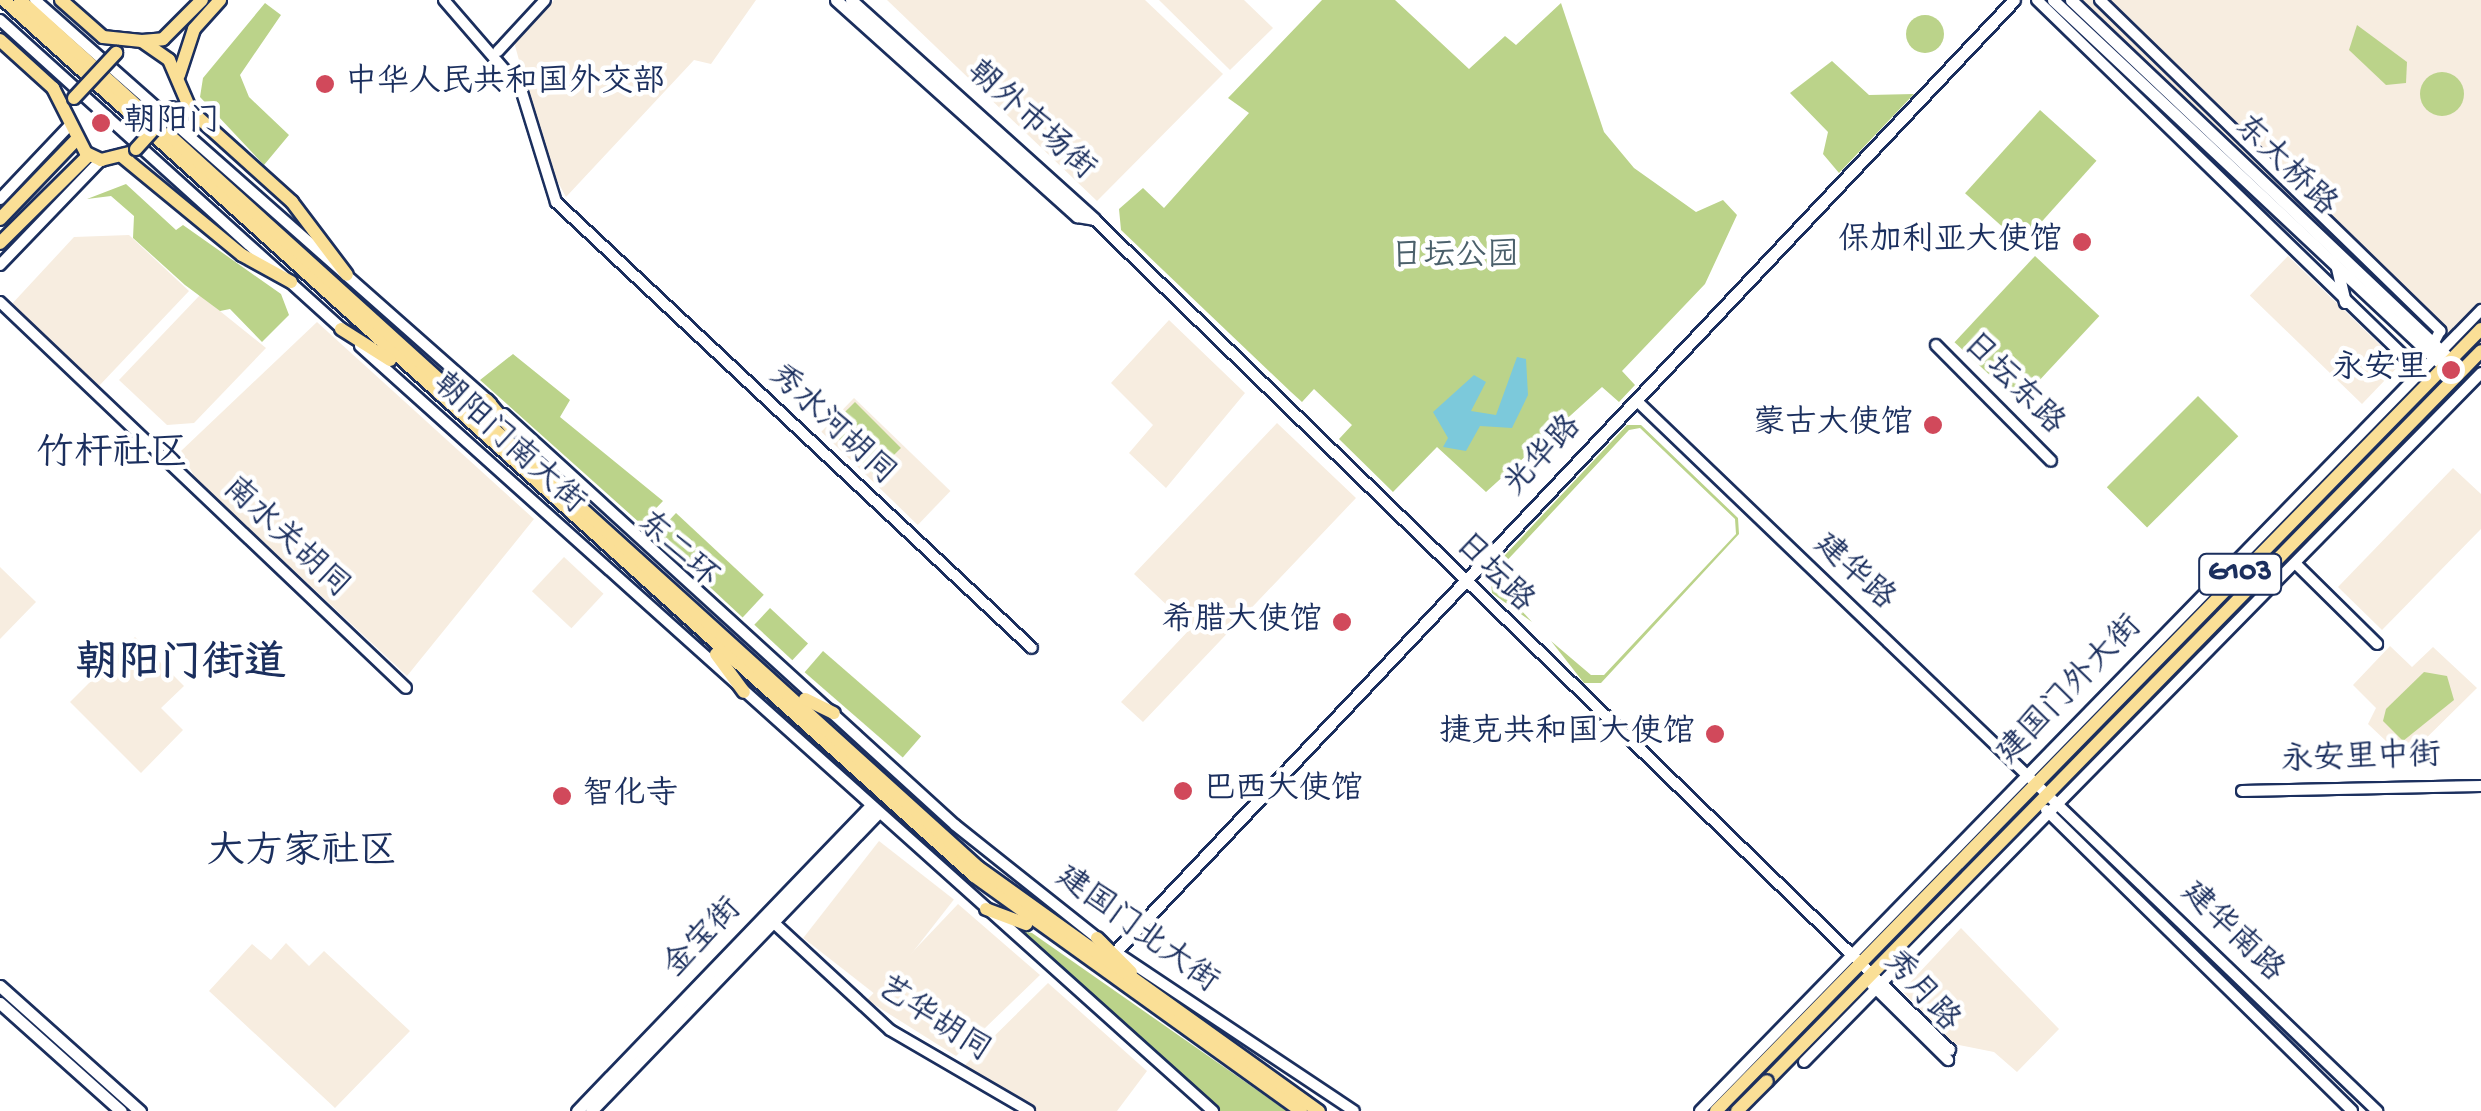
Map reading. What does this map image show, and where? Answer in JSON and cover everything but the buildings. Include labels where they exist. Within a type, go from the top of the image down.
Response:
[{"type":"main road","name":"东二环","points":[[4,0],[700,631],[1037,929],[1301,1111]]},
{"type":"main road","name":"东二环","points":[[20,0],[543,468],[978,868],[1320,1111]]},
{"type":"main road","points":[[61,0],[103,37],[135,42],[163,39],[202,0]]},
{"type":"main road","points":[[0,243],[95,158],[123,157],[136,149],[173,108],[181,93],[180,75],[194,29],[220,0]]},
{"type":"main road","name":"朝外市场街","points":[[836,0],[1077,216],[1094,219]]},
{"type":"main road","name":"朝外市场街","points":[[851,0],[1094,219]]},
{"type":"main road","name":"光华路","points":[[1115,952],[2014,0]]},
{"type":"main road","name":"东大桥路","points":[[2053,0],[2337,268],[2453,369]]},
{"type":"main road","name":"东大桥路","points":[[2071,0],[2431,352]]},
{"type":"main road","points":[[0,40],[70,104]]},
{"type":"main road","points":[[95,158],[74,141],[68,126],[70,104],[116,53],[135,42]]},
{"type":"main road","points":[[135,42],[180,75]]},
{"type":"main road","points":[[181,93],[292,202],[347,275]]},
{"type":"main road","points":[[0,219],[74,141]]},
{"type":"main road","points":[[123,157],[242,256],[291,282]]},
{"type":"main road","points":[[2337,268],[2345,302]]},
{"type":"main road","points":[[342,329],[420,378]]},
{"type":"main road","name":"建国门外大街","points":[[1761,1076],[1780,1067],[1874,981],[2453,369],[2481,329]]},
{"type":"main road","name":"建国门外大街","points":[[1761,1076],[1855,959],[2032,778],[2453,369],[2481,351]]},
{"type":"main road","points":[[487,400],[543,468]]},
{"type":"main road","points":[[700,631],[744,692]]},
{"type":"main road","points":[[788,691],[834,714]]},
{"type":"main road","name":"金宝街","points":[[591,1111],[773,922],[874,809]]},
{"type":"main road","name":"金宝街","points":[[576,1111],[874,809]]},
{"type":"main road","points":[[986,910],[1037,929]]},
{"type":"main road","points":[[1097,938],[1157,998]]},
{"type":"main road","points":[[0,986],[140,1111]]},
{"type":"main road","points":[[0,1002],[121,1111]]},
{"type":"main road","points":[[1780,1067],[1804,1062]]},
{"type":"main road","name":"G103","points":[[1716,1111],[1761,1076]]},
{"type":"main road","name":"G103","points":[[1737,1111],[1761,1076]]},
{"type":"street","name":"朝阳门南大街","points":[[34,0],[347,275],[902,775]]},
{"type":"street","name":"秀水河胡同","points":[[444,0],[498,52],[521,89],[556,202],[1032,648]]},
{"type":"street","points":[[498,52],[545,0]]},
{"type":"street","points":[[2036,0],[2410,362],[2431,352],[2440,330],[2100,0]]},
{"type":"street","name":"朝阳门南大街","points":[[0,20],[874,809]]},
{"type":"street","points":[[0,199],[68,126]]},
{"type":"street","points":[[0,264],[95,158]]},
{"type":"street","name":"日坛路","points":[[1094,219],[1855,959]]},
{"type":"street","name":"南水关胡同","points":[[0,302],[406,688]]},
{"type":"street","name":"建国门外大街","points":[[2032,778],[2431,352],[2481,310]]},
{"type":"street","name":"日坛东路","points":[[1936,345],[2052,461]]},
{"type":"street","name":"建国门外大街","points":[[2050,798],[2296,564],[2481,373]]},
{"type":"street","name":"建华路","points":[[1637,401],[2032,778]]},
{"type":"street","points":[[2234,580],[2254,543]]},
{"type":"street","points":[[2296,564],[2377,644]]},
{"type":"street","name":"建国门北大街","points":[[902,775],[1115,952],[1354,1111]]},
{"type":"street","points":[[2032,778],[2050,798]]},
{"type":"street","name":"永安里中街","points":[[2242,791],[2481,786]]},
{"type":"street","name":"建华南路","points":[[2050,798],[2048,814],[2352,1111]]},
{"type":"street","name":"建华南路","points":[[2050,798],[2377,1111]]},
{"type":"street","points":[[874,809],[1213,1111]]},
{"type":"street","name":"建国门外大街","points":[[1804,1062],[1874,981],[2048,814]]},
{"type":"street","name":"艺华胡同","points":[[773,922],[890,1030],[1028,1111]]},
{"type":"street","name":"建国门外大街","points":[[1700,1111],[1855,959]]},
{"type":"street","name":"秀月路","points":[[1855,959],[1949,1055]]},
{"type":"shaded area","points":[[554,0],[756,0],[711,64],[694,60],[566,197],[547,162],[514,42]]},
{"type":"shaded area","points":[[887,0],[1145,0],[1223,74],[1097,201]]},
{"type":"shaded area","points":[[1159,0],[1244,0],[1273,28],[1230,70]]},
{"type":"shaded area","points":[[2053,0],[2481,0],[2481,348],[2455,374]]},
{"type":"shaded area","points":[[129,235],[189,291],[98,387],[10,306],[74,237]]},
{"type":"shaded area","points":[[2288,256],[2400,364],[2362,404],[2250,296]]},
{"type":"shaded area","points":[[200,295],[266,348],[194,423],[167,425],[119,380]]},
{"type":"shaded area","points":[[1169,320],[1245,393],[1166,488],[1129,453],[1153,425],[1111,383]]},
{"type":"shaded area","points":[[317,322],[534,519],[407,676],[195,478],[181,451]]},
{"type":"shaded area","points":[[854,398],[950,491],[918,525],[821,432]]},
{"type":"shaded area","points":[[1277,423],[1356,498],[1143,722],[1121,702],[1191,628],[1134,574]]},
{"type":"shaded area","points":[[2453,468],[2481,494],[2481,529],[2382,630],[2338,587]]},
{"type":"shaded area","points":[[564,557],[603,594],[571,628],[532,591]]},
{"type":"shaded area","points":[[0,567],[36,602],[0,639]]},
{"type":"shaded area","points":[[135,637],[184,686],[161,708],[183,730],[141,773],[70,702]]},
{"type":"shaded area","points":[[2390,646],[2412,667],[2433,647],[2477,688],[2405,759],[2368,724],[2376,708],[2353,685]]},
{"type":"shaded area","points":[[879,841],[954,899],[878,996],[803,938]]},
{"type":"shaded area","points":[[958,904],[1040,975],[956,1056],[867,1000]]},
{"type":"shaded area","points":[[1961,928],[2059,1029],[2017,1072],[1994,1052],[1954,1044],[1902,991]]},
{"type":"shaded area","points":[[286,943],[309,966],[324,951],[410,1031],[335,1108],[209,991],[252,944],[271,960]]},
{"type":"shaded area","points":[[1048,983],[1147,1071],[1117,1111],[1037,1111],[965,1065]]},
{"type":"green space","name":"日坛公园","points":[[1322,0],[1395,0],[1469,69],[1505,36],[1516,45],[1561,3],[1604,132],[1634,168],[1696,212],[1723,200],[1737,215],[1705,284],[1622,371],[1635,385],[1619,402],[1602,387],[1486,492],[1437,447],[1393,492],[1339,439],[1352,425],[1314,389],[1302,402],[1121,230],[1119,209],[1143,188],[1164,208],[1249,113],[1228,98]]},
{"type":"green space","points":[[265,3],[281,15],[240,75],[249,97],[289,135],[264,165],[200,97],[203,78]]},
{"type":"green space","points":[[1925,15],[1938,21],[1944,34],[1938,47],[1925,53],[1912,47],[1906,34],[1912,21]]},
{"type":"green space","points":[[2357,25],[2407,62],[2406,83],[2386,85],[2349,50]]},
{"type":"green space","points":[[1832,61],[1869,95],[1914,94],[1839,173],[1823,154],[1828,132],[1790,93]]},
{"type":"green space","points":[[2442,72],[2457,79],[2464,94],[2457,109],[2442,116],[2427,109],[2420,94],[2427,79]]},
{"type":"green space","points":[[2040,110],[2096,161],[2022,244],[1965,193]]},
{"type":"green space","points":[[126,184],[176,230],[183,225],[281,294],[289,315],[262,342],[230,309],[220,311],[133,238],[134,216],[111,196],[87,199]]},
{"type":"green space","points":[[2035,256],[2099,316],[2019,402],[1955,342]]},
{"type":"green space","points":[[513,354],[570,400],[560,417],[663,501],[641,524],[480,380]]},
{"type":"green space","points":[[2198,396],[2238,436],[2147,528],[2107,487]]},
{"type":"green space","points":[[855,402],[901,448],[874,475],[828,429]]},
{"type":"green space","points":[[1627,425],[1641,425],[1738,518],[1739,534],[1601,683],[1584,683],[1551,641],[1591,675],[1604,675],[1736,534],[1735,519],[1640,428],[1629,430],[1499,569],[1498,585],[1532,622],[1492,593],[1490,571]]},
{"type":"green space","points":[[676,513],[764,595],[743,618],[655,536]]},
{"type":"green space","points":[[770,608],[808,643],[792,660],[754,625]]},
{"type":"green space","points":[[823,651],[921,736],[903,757],[805,672]]},
{"type":"green space","points":[[2424,672],[2447,676],[2454,700],[2403,741],[2383,721],[2386,709]]},
{"type":"green space","points":[[1016,930],[1032,933],[1287,1111],[1220,1111]]},
{"type":"water","points":[[1517,357],[1526,359],[1528,395],[1512,428],[1480,426],[1466,451],[1443,447],[1448,438],[1433,412],[1474,375],[1486,382],[1471,411],[1496,415]]},
{"type":"place","name":"中华人民共和国外交部","points":[[325,84]]},
{"type":"place","name":"朝阳门","points":[[101,123]]},
{"type":"place","name":"保加利亚大使馆","points":[[2082,242]]},
{"type":"place","name":"永安里","points":[[2451,370]]},
{"type":"place","name":"蒙古大使馆","points":[[1933,425]]},
{"type":"place","name":"希腊大使馆","points":[[1342,622]]},
{"type":"place","name":"捷克共和国大使馆","points":[[1715,734]]},
{"type":"place","name":"巴西大使馆","points":[[1183,791]]},
{"type":"place","name":"智化寺","points":[[562,796]]},
{"type":"district","name":"竹杆社区","points":[[112,457]]},
{"type":"district","name":"朝阳门街道","points":[[181,667]]},
{"type":"district","name":"大方家社区","points":[[302,855]]}]
